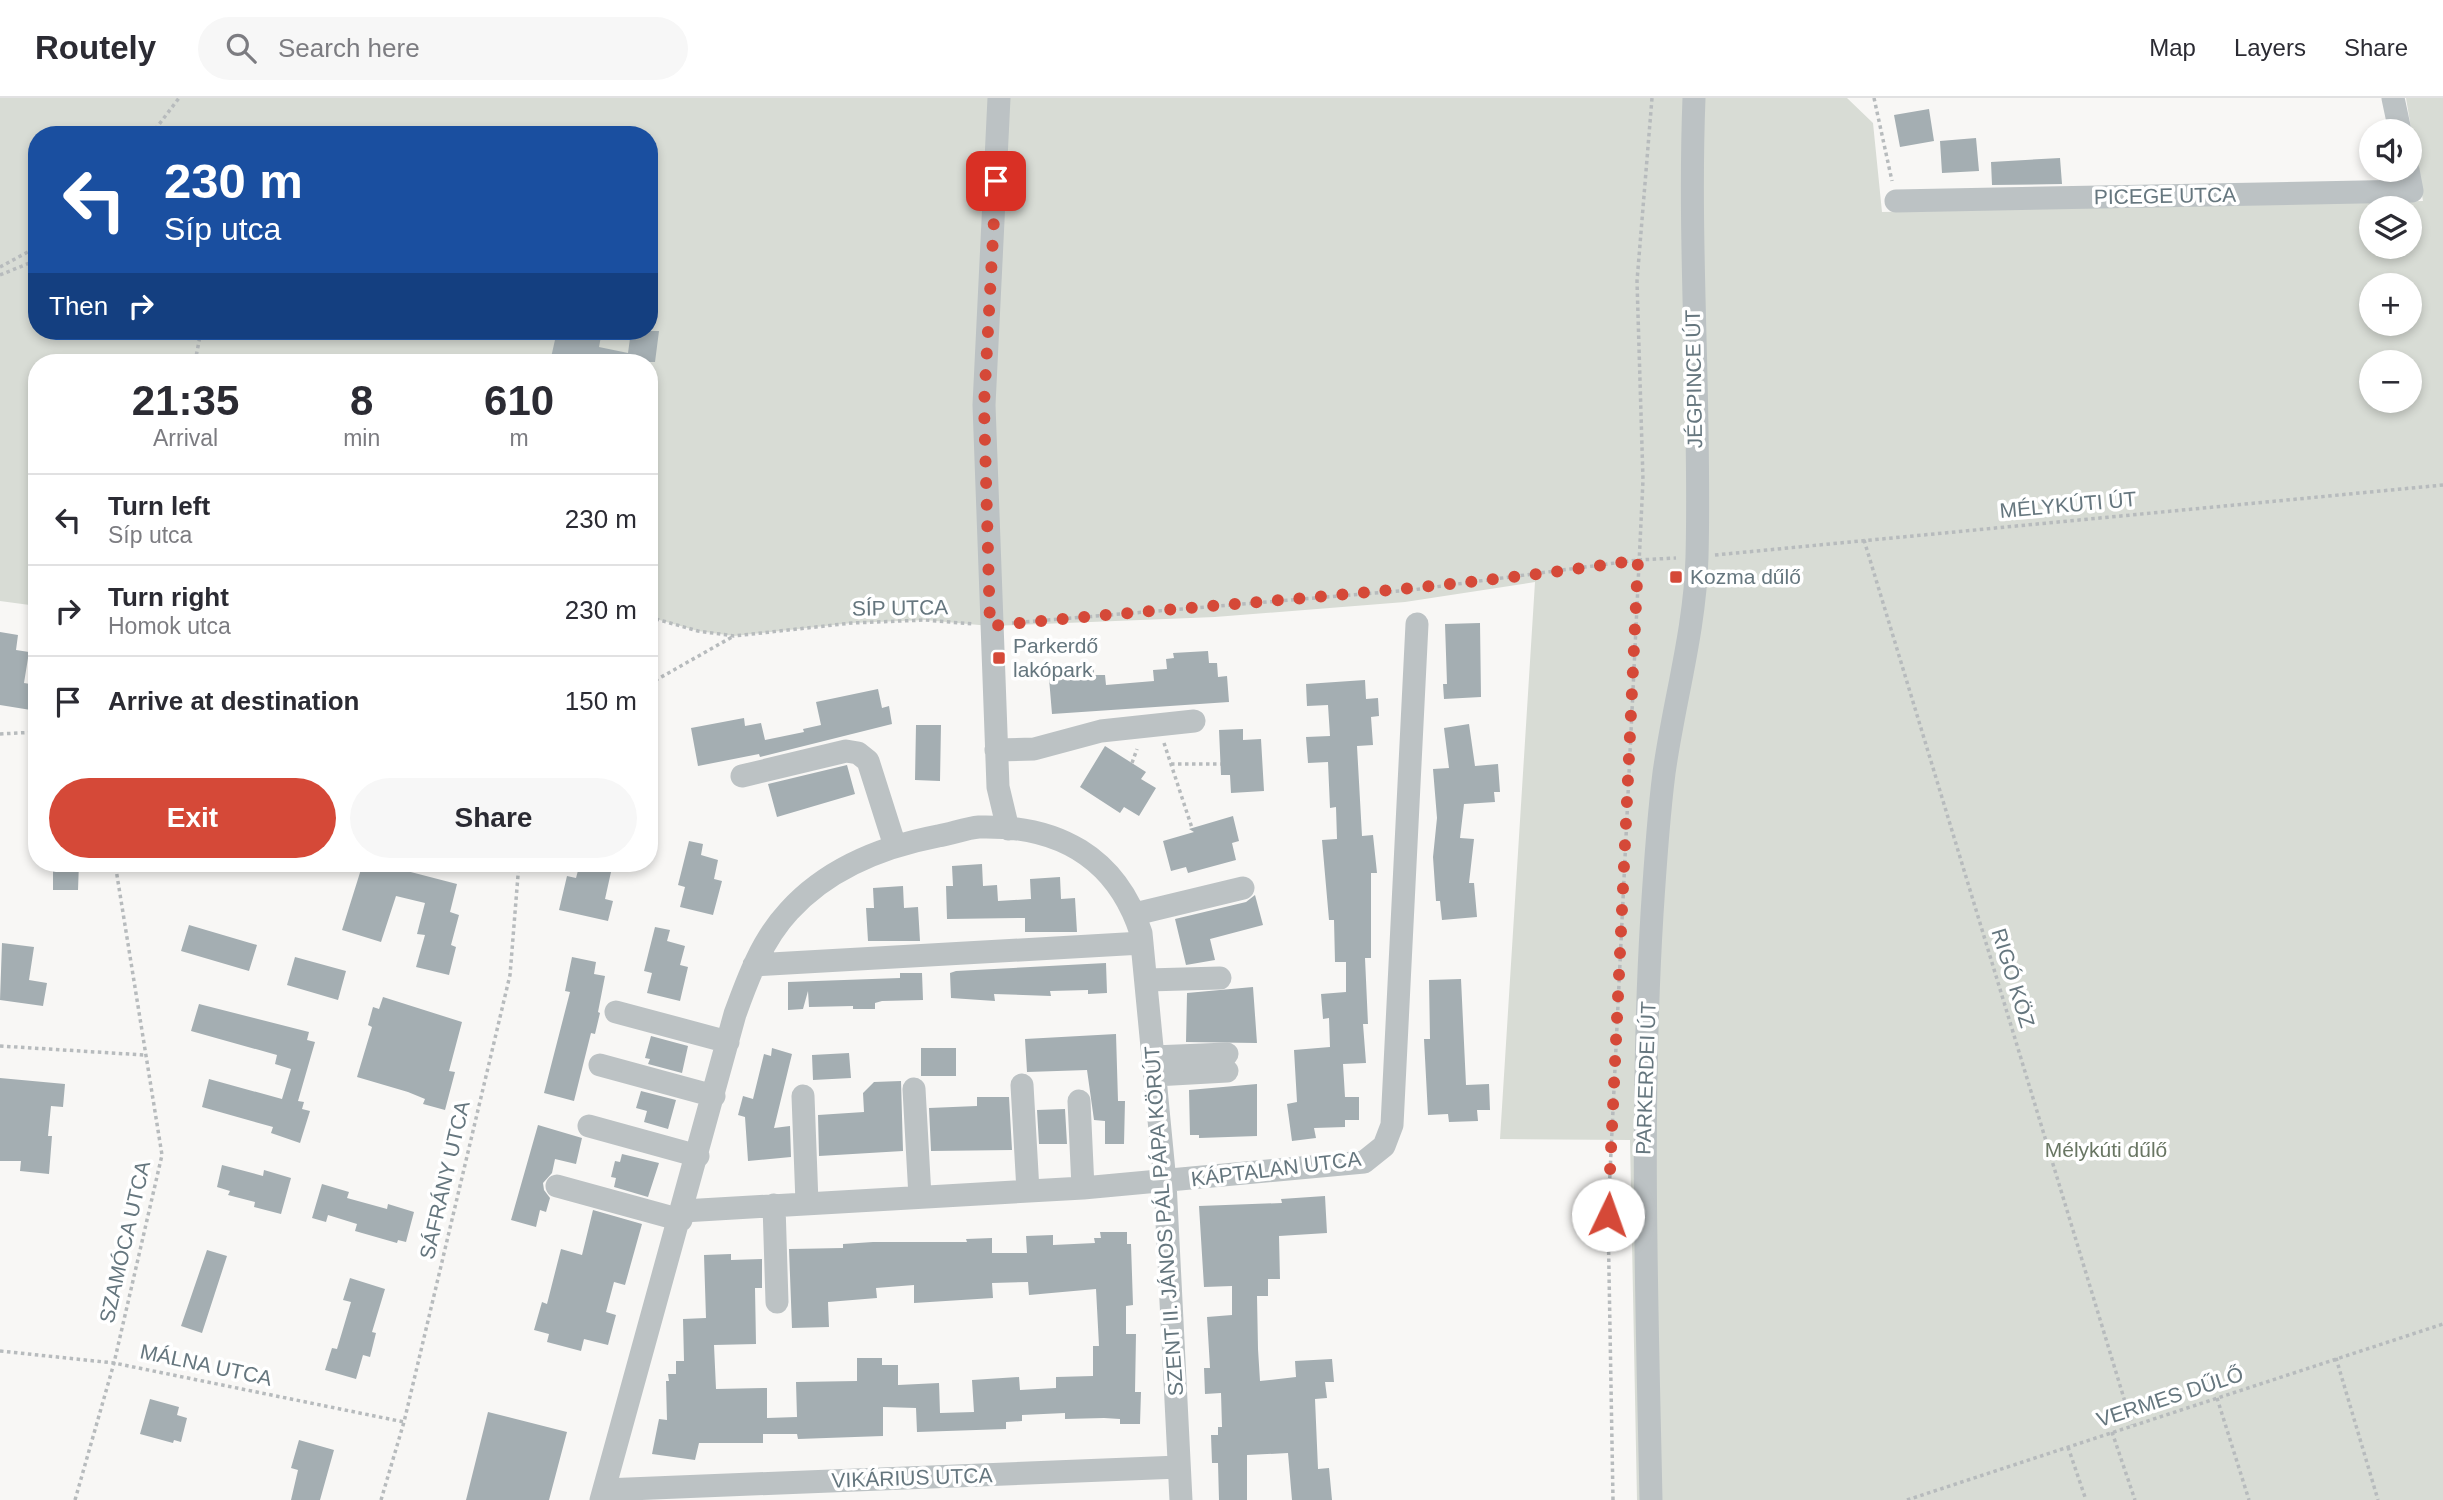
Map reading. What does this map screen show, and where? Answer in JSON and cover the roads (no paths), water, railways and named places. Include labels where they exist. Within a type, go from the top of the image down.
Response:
[{"type":"street","points":[[999,98],[984,405],[998,787],[1008,829]]},
{"type":"street","name":"JÉGPINCE ÚT","points":[[1686,659],[1697,557],[1691,175],[1694,98]]},
{"type":"street","points":[[2393,98],[2397,119]]},
{"type":"street","name":"PICEGE UTCA","points":[[1896,201],[2412,191],[2410,182]]},
{"type":"street","name":"KÁPTALAN UTCA","points":[[557,1186],[682,1215],[774,1205],[1165,1182],[1364,1162],[1384,1146],[1392,1125],[1417,624]]},
{"type":"street","name":"PARKERDEI ÚT","points":[[1651,1500],[1643,1162],[1645,1061],[1652,912],[1665,772],[1686,659]]},
{"type":"street","points":[[996,750],[1034,748],[1101,731],[1194,721]]},
{"type":"street","points":[[742,776],[846,751],[858,753],[868,761],[895,846]]},
{"type":"street","name":"SZENT II. JÁNOS PÁL PÁPA KÖRÚT","points":[[603,1495],[728,1042],[754,965],[788,911],[840,869],[895,846],[976,827],[1016,827],[1036,831],[1076,847],[1116,880],[1135,914],[1147,980],[1165,1182],[1181,1500]]},
{"type":"street","points":[[1135,914],[1243,888]]},
{"type":"street","points":[[754,965],[1142,943]]},
{"type":"street","points":[[1147,980],[1220,978]]},
{"type":"street","points":[[616,1012],[728,1042]]},
{"type":"street","points":[[1154,1066],[1227,1063]]},
{"type":"street","points":[[600,1065],[714,1096]]},
{"type":"street","points":[[1023,1085],[1028,1191]]},
{"type":"street","points":[[914,1089],[920,1197]]},
{"type":"street","points":[[803,1096],[807,1203]]},
{"type":"street","points":[[1079,1101],[1083,1188]]},
{"type":"street","points":[[589,1126],[698,1156]]},
{"type":"street","points":[[774,1205],[778,1302]]},
{"type":"street","name":"VIKÁRIUS UTCA","points":[[603,1495],[1179,1467]]},
{"type":"place","name":"Kozma dűlő","points":[[1676,577]]},
{"type":"place","name":"Parkerdő lakópark","points":[[999,658]]},
{"type":"park label","name":"Mélykúti dűlő","points":[[2106,1150]]}]
